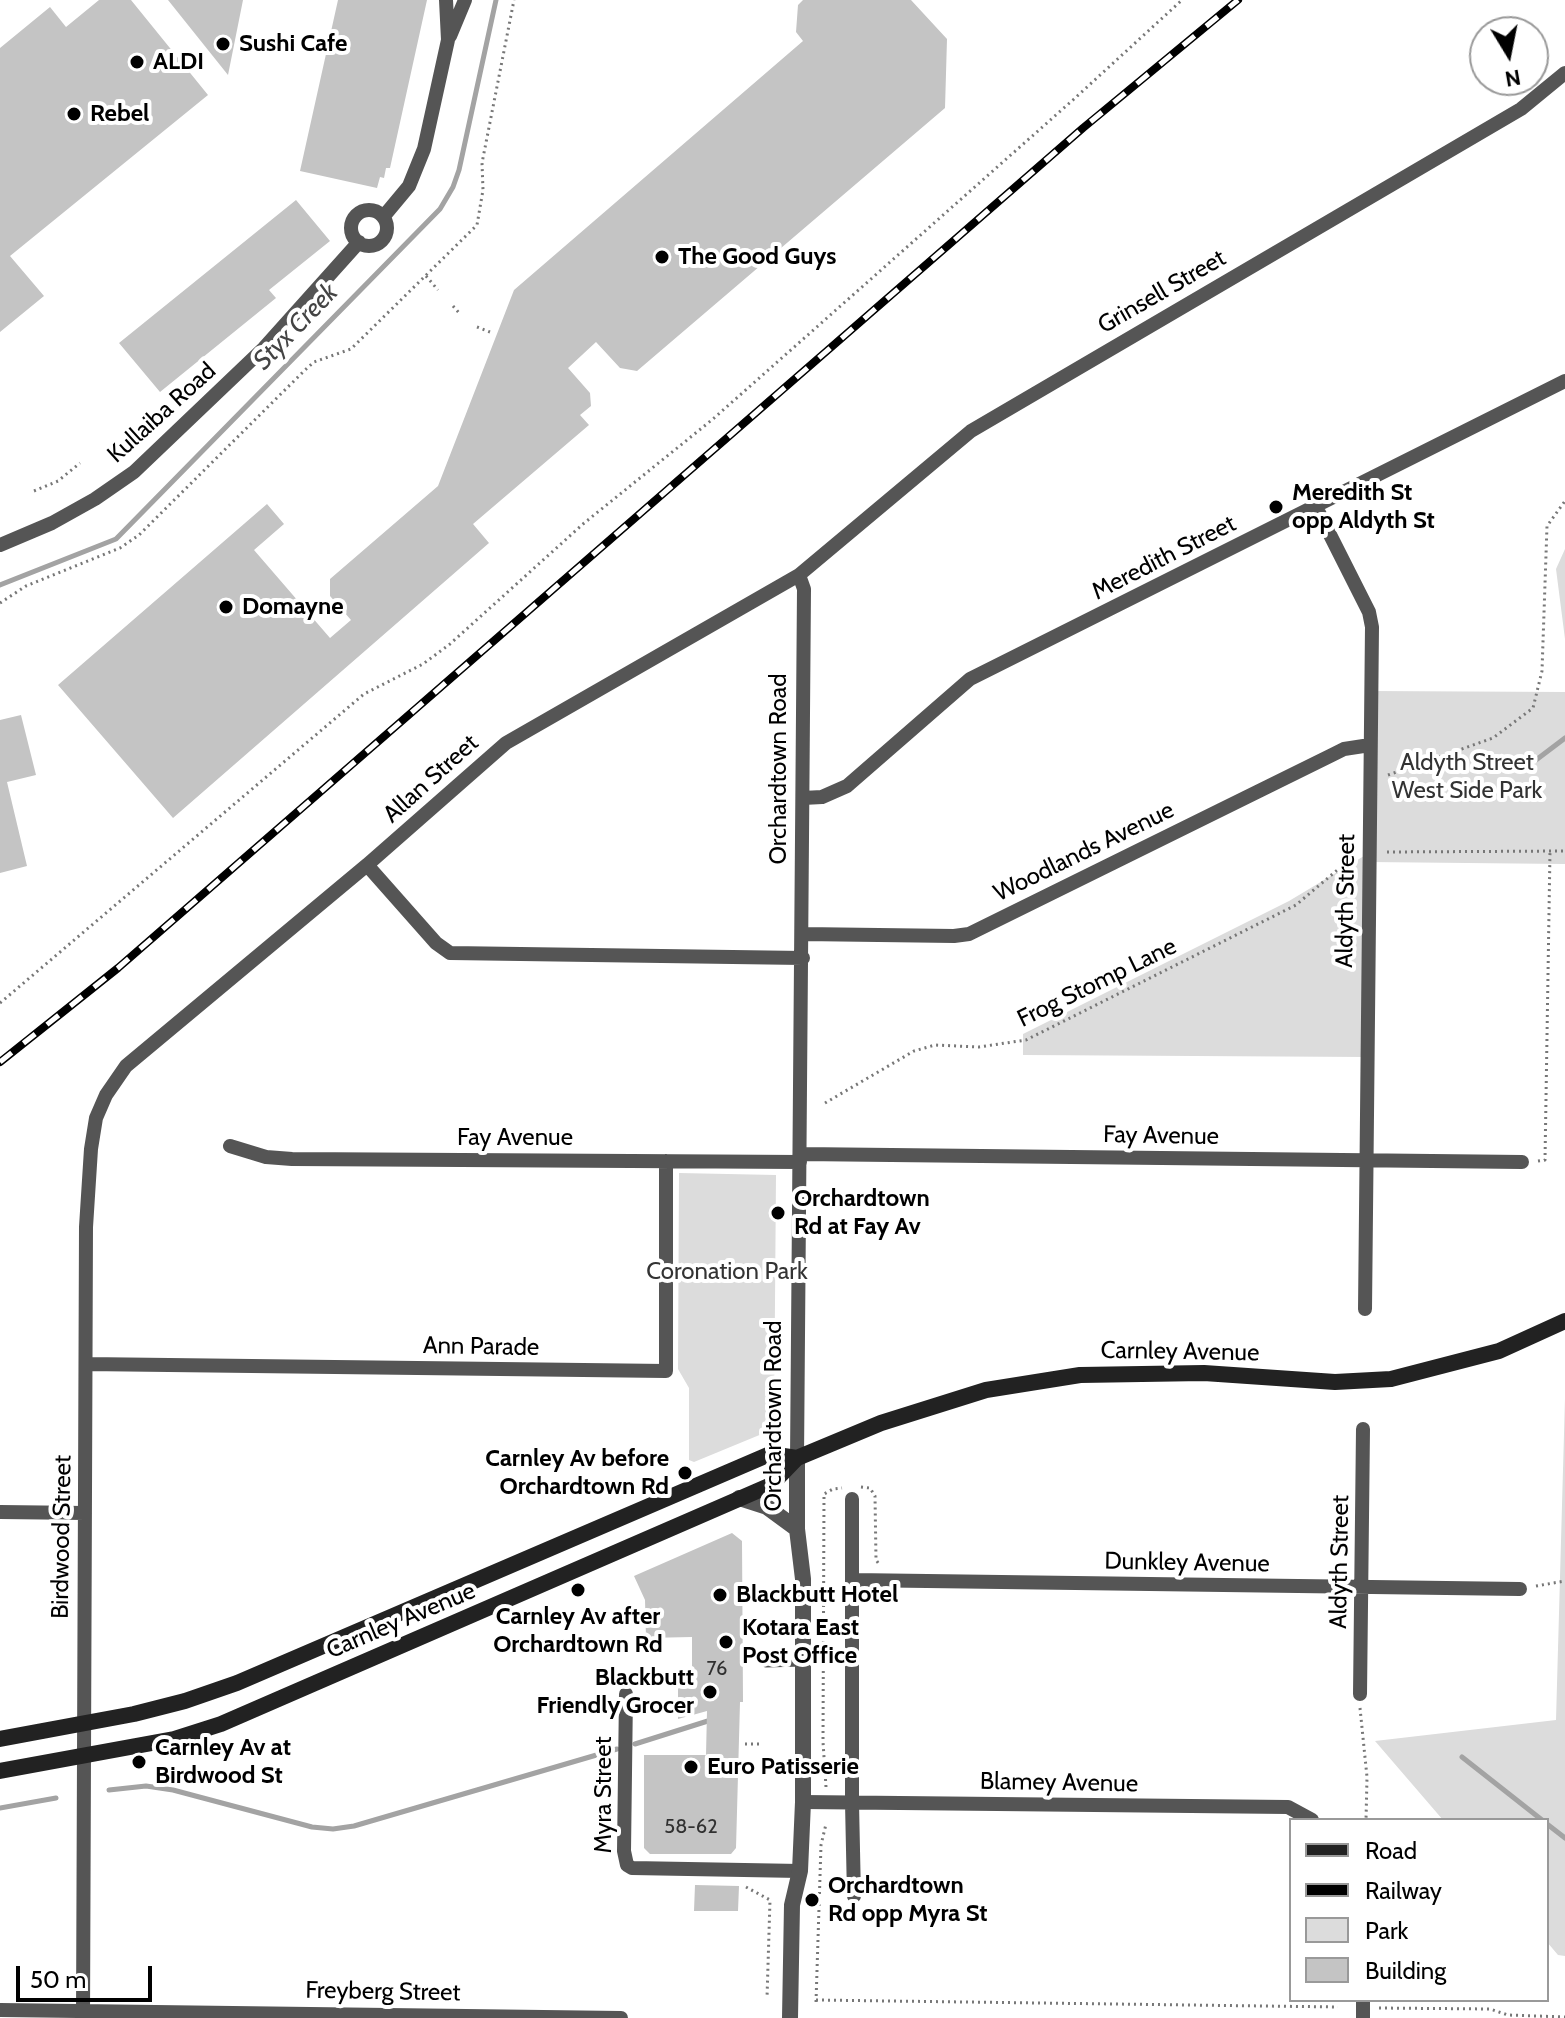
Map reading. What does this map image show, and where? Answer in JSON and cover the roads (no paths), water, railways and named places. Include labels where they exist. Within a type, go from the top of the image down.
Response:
[{"type":"main road","name":"Carnley Avenue","points":[[0,1771],[174,1739],[243,1716],[771,1485],[797,1458],[881,1423],[986,1390],[1080,1375],[1204,1373],[1335,1382],[1391,1379],[1499,1351],[1565,1321]]},
{"type":"main road","name":"Carnley Avenue","points":[[0,1739],[185,1701],[237,1683],[770,1454],[797,1458]]},
{"type":"street","name":"Kullaiba Road","points":[[446,0],[448,40]]},
{"type":"street","name":"Kullaiba Road","points":[[384,216],[418,170],[448,40],[465,0]]},
{"type":"street","name":"Grinsell Street","points":[[799,575],[971,431],[1521,109],[1565,73]]},
{"type":"street","name":"Kullaiba Road","points":[[369,210],[384,216],[387,227],[385,236],[376,244],[359,242],[351,229],[358,214],[369,210]]},
{"type":"street","name":"Kullaiba Road","points":[[0,545],[63,517],[134,472],[264,348],[359,242]]},
{"type":"street","name":"Meredith Street","points":[[803,798],[822,797],[847,786],[970,679],[1565,381]]},
{"type":"street","name":"Aldyth Street","points":[[1316,507],[1372,619],[1365,1309]]},
{"type":"street","name":"Orchardtown Road","points":[[790,2018],[792,1905],[800,1871],[803,1802],[803,1579],[797,1529],[804,589],[799,575]]},
{"type":"street","name":"Allan Street","points":[[126,1066],[367,865],[506,743],[799,575]]},
{"type":"street","name":"Woodlands Avenue","points":[[803,934],[969,934],[1344,749],[1370,745]]},
{"type":"street","points":[[367,865],[436,943],[450,953],[803,958]]},
{"type":"street","name":"Birdwood Street","points":[[83,2014],[86,1227],[96,1118],[106,1095],[126,1066]]},
{"type":"street","name":"Fay Avenue","points":[[230,1146],[266,1157],[292,1159],[1522,1162]]},
{"type":"street","name":"Ann Parade","points":[[86,1364],[666,1371],[666,1161]]},
{"type":"street","name":"Aldyth Street","points":[[1360,1694],[1363,1429]]},
{"type":"street","points":[[739,1498],[767,1507],[797,1529]]},
{"type":"street","points":[[852,1499],[854,1896]]},
{"type":"street","points":[[0,1512],[85,1513]]},
{"type":"street","name":"Dunkley Avenue","points":[[853,1580],[1520,1589]]},
{"type":"street","name":"Myra Street","points":[[626,1694],[624,1851],[627,1865],[632,1868],[800,1871]]},
{"type":"street","name":"Blamey Avenue","points":[[803,1802],[1288,1807],[1308,1818]]},
{"type":"street","name":"Freyberg Street","points":[[0,2010],[83,2014],[621,2018]]},
{"type":"lane","points":[[766,1664],[803,1663]]},
{"type":"waterway","name":"Styx Creek","points":[[0,585],[116,539],[440,209],[459,170],[496,0]]},
{"type":"waterway","points":[[1536,760],[1565,738]]},
{"type":"waterway","points":[[635,1744],[711,1720]]},
{"type":"waterway","points":[[109,1790],[146,1786],[173,1790],[312,1827],[333,1829],[354,1826],[617,1749]]},
{"type":"waterway","points":[[1462,1757],[1539,1818]]},
{"type":"waterway","points":[[0,1808],[56,1798]]},
{"type":"waterway","points":[[1549,1826],[1565,1838]]},
{"type":"railway","points":[[0,1062],[118,968],[1083,128],[1238,0]]},
{"type":"place","name":"Sushi Cafe","points":[[223,44]]},
{"type":"place","name":"ALDI","points":[[137,62]]},
{"type":"place","name":"Rebel","points":[[74,114]]},
{"type":"place","name":"The Good Guys","points":[[662,257]]},
{"type":"place","name":"Meredith St opp Aldyth St","points":[[1276,507]]},
{"type":"place","name":"Domayne","points":[[226,607]]},
{"type":"place","name":"Orchardtown Rd at Fay Av","points":[[778,1213]]},
{"type":"place","name":"Carnley Av before Orchardtown Rd","points":[[685,1473]]},
{"type":"place","name":"Carnley Av after Orchardtown Rd","points":[[578,1590]]},
{"type":"place","name":"Blackbutt Hotel","points":[[720,1595]]},
{"type":"place","name":"Kotara East Post Office","points":[[726,1642]]},
{"type":"place","name":"Blackbutt Friendly Grocer","points":[[710,1692]]},
{"type":"place","name":"Carnley Av at Birdwood St","points":[[139,1762]]},
{"type":"place","name":"Euro Patisserie","points":[[691,1767]]},
{"type":"place","name":"Orchardtown Rd opp Myra St","points":[[812,1900]]},
{"type":"park label","name":"Aldyth Street West Side Park","points":[[1467,777]]},
{"type":"park label","name":"Coronation Park","points":[[727,1272]]}]
